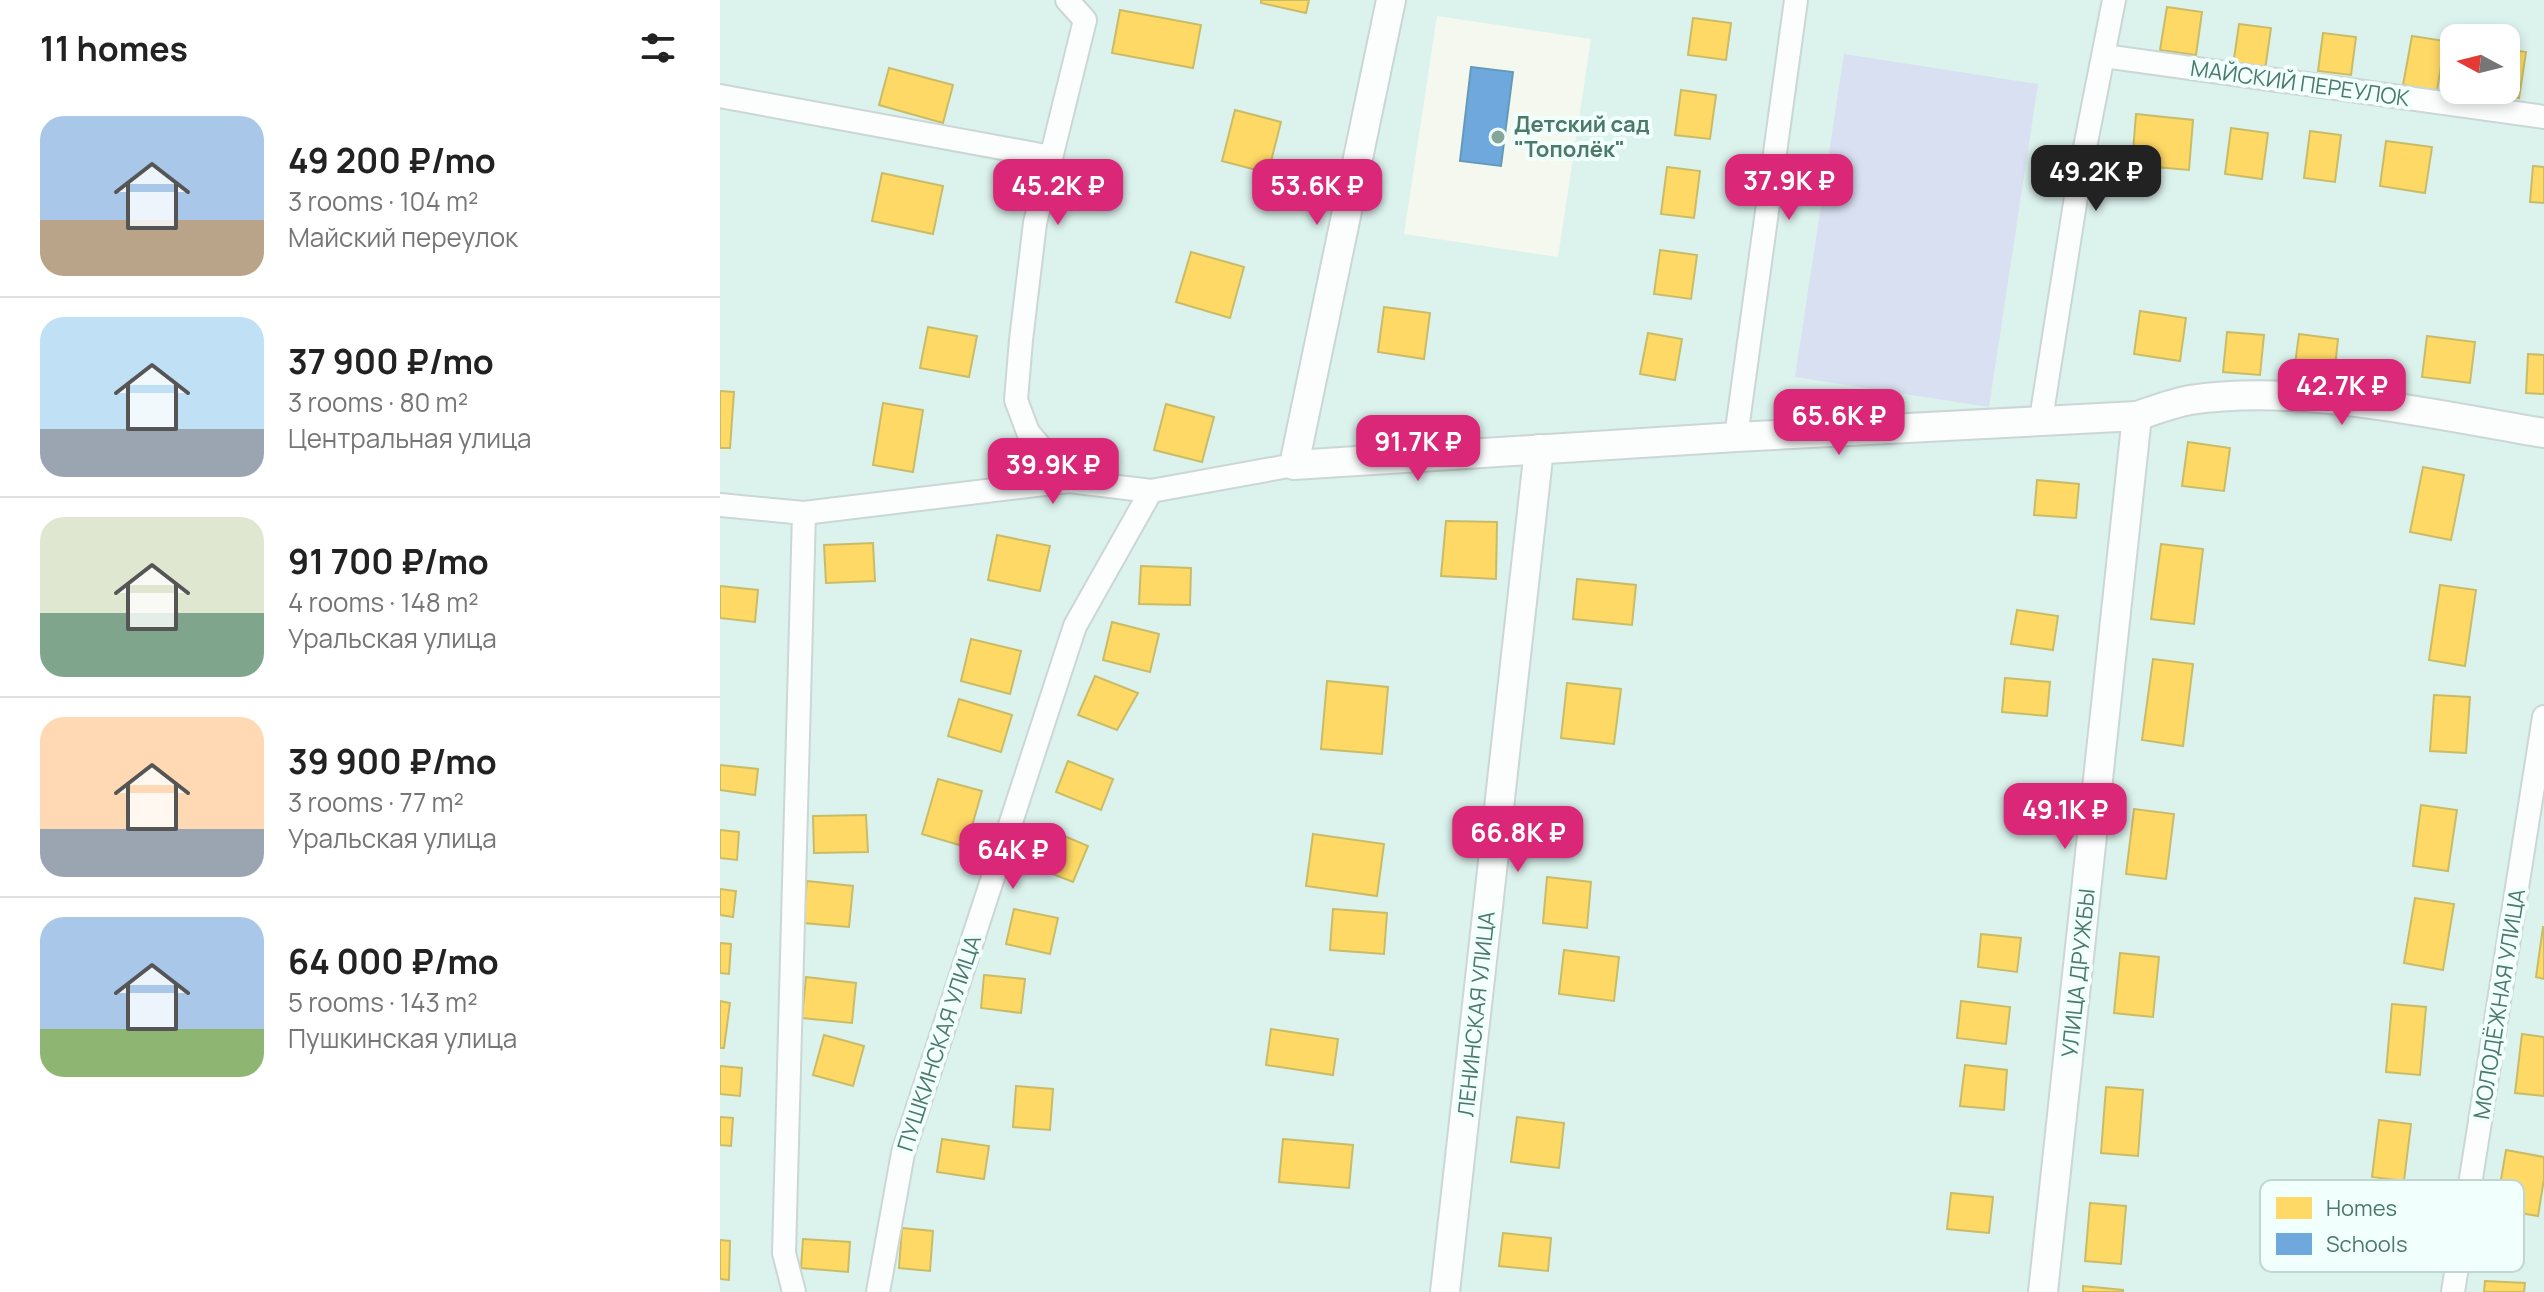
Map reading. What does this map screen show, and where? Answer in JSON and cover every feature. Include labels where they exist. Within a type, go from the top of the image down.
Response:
[{"type":"street","points":[[1067,0],[1085,20],[1035,223],[1016,400],[1028,432],[1069,481]]},
{"type":"street","points":[[1294,465],[1391,0]]},
{"type":"street","points":[[1736,437],[1796,0]]},
{"type":"street","points":[[2041,419],[2079,178],[2114,0]]},
{"type":"street","name":"МАЙСКИЙ ПЕРЕУЛОК","points":[[2104,56],[2544,117]]},
{"type":"street","points":[[720,96],[1051,157]]},
{"type":"street","points":[[720,505],[804,513],[1069,481],[1151,491],[1294,465],[2041,419],[2137,416],[2187,400],[2230,396],[2347,401],[2544,433]]},
{"type":"street","name":"УЛИЦА ДРУЖБЫ","points":[[2043,1292],[2137,416]]},
{"type":"street","name":"ЛЕНИНСКАЯ УЛИЦА","points":[[1445,1292],[1539,449]]},
{"type":"street","name":"ПУШКИНСКАЯ УЛИЦА","points":[[878,1292],[903,1153],[1075,626],[1151,491]]},
{"type":"street","points":[[794,1292],[784,1253],[804,513]]},
{"type":"street","name":"МОЛОДЁЖНАЯ УЛИЦА","points":[[2471,1180],[2544,717]]},
{"type":"street","name":"МОЛОДЁЖНАЯ УЛИЦА","points":[[2453,1292],[2456,1272]]},
{"type":"shaded area","points":[[720,0],[2544,0],[2544,1292],[720,1292]]},
{"type":"shaded area","name":"Детский сад \"Тополёк\"","points":[[1437,16],[1591,39],[1558,257],[1404,234]]},
{"type":"shaded area","points":[[1844,54],[2038,84],[1989,407],[1795,377]]},
{"type":"building: Homes","points":[[1261,0],[1309,0],[1306,13],[1261,3]]},
{"type":"building: Homes","points":[[2167,7],[2202,12],[2196,55],[2160,50]]},
{"type":"building: Homes","points":[[1120,10],[1201,25],[1193,68],[1112,53]]},
{"type":"building: Homes","points":[[1693,18],[1731,23],[1726,60],[1688,55]]},
{"type":"building: Homes","points":[[2239,24],[2271,28],[2265,70],[2233,66]]},
{"type":"building: Homes","points":[[2323,33],[2356,37],[2351,75],[2318,71]]},
{"type":"building: Homes","points":[[2412,36],[2440,40],[2437,91],[2403,85]]},
{"type":"building: Homes","points":[[2520,51],[2526,52],[2520,91]]},
{"type":"building: Homes","points":[[889,68],[953,85],[943,123],[879,105]]},
{"type":"building: Homes","points":[[1681,90],[1716,95],[1710,139],[1675,135]]},
{"type":"building: Homes","points":[[1235,110],[1281,122],[1268,173],[1222,161]]},
{"type":"building: Homes","points":[[2136,114],[2193,120],[2189,170],[2132,165]]},
{"type":"building: Homes","points":[[2231,128],[2268,133],[2262,179],[2225,174]]},
{"type":"building: Homes","points":[[2310,131],[2341,135],[2335,182],[2304,178]]},
{"type":"building: Homes","points":[[2386,141],[2432,147],[2425,193],[2380,186]]},
{"type":"building: Homes","points":[[2533,166],[2544,167],[2544,203],[2530,202]]},
{"type":"building: Homes","points":[[1667,167],[1700,171],[1694,218],[1661,214]]},
{"type":"building: Homes","points":[[882,173],[943,186],[933,234],[872,221]]},
{"type":"building: Homes","points":[[1660,250],[1697,255],[1691,299],[1654,294]]},
{"type":"building: Homes","points":[[1191,252],[1244,267],[1230,318],[1176,302]]},
{"type":"building: Homes","points":[[1384,307],[1430,313],[1424,359],[1378,352]]},
{"type":"building: Homes","points":[[2140,311],[2186,318],[2180,361],[2134,354]]},
{"type":"building: Homes","points":[[928,327],[977,336],[969,377],[920,368]]},
{"type":"building: Homes","points":[[2227,332],[2264,335],[2260,375],[2223,372]]},
{"type":"building: Homes","points":[[1648,333],[1682,339],[1675,380],[1640,374]]},
{"type":"building: Homes","points":[[2299,334],[2338,339],[2334,377],[2294,372]]},
{"type":"building: Homes","points":[[2427,336],[2475,342],[2470,383],[2422,377]]},
{"type":"building: Homes","points":[[2528,354],[2544,355],[2544,394],[2526,393]]},
{"type":"building: Homes","points":[[720,391],[734,392],[730,448],[720,448]]},
{"type":"building: Homes","points":[[883,403],[923,410],[913,472],[873,465]]},
{"type":"building: Homes","points":[[1166,404],[1214,417],[1202,462],[1154,450]]},
{"type":"building: Homes","points":[[2188,442],[2230,448],[2224,491],[2182,486]]},
{"type":"building: Homes","points":[[2423,467],[2464,475],[2451,540],[2410,532]]},
{"type":"building: Homes","points":[[2037,480],[2079,484],[2076,518],[2034,515]]},
{"type":"building: Homes","points":[[1446,521],[1497,522],[1496,579],[1441,576]]},
{"type":"building: Homes","points":[[997,535],[1050,546],[1040,591],[988,580]]},
{"type":"building: Homes","points":[[873,543],[875,581],[826,583],[824,545]]},
{"type":"building: Homes","points":[[2161,544],[2203,549],[2194,624],[2151,619]]},
{"type":"building: Homes","points":[[1141,566],[1191,568],[1190,605],[1139,604]]},
{"type":"building: Homes","points":[[1577,579],[1636,585],[1632,625],[1573,619]]},
{"type":"building: Homes","points":[[2440,585],[2476,590],[2465,666],[2429,660]]},
{"type":"building: Homes","points":[[720,586],[758,590],[755,622],[720,618]]},
{"type":"building: Homes","points":[[2017,610],[2058,616],[2053,650],[2011,644]]},
{"type":"building: Homes","points":[[1112,622],[1159,634],[1150,672],[1103,660]]},
{"type":"building: Homes","points":[[971,639],[1021,651],[1010,694],[961,681]]},
{"type":"building: Homes","points":[[2153,659],[2193,664],[2183,746],[2142,740]]},
{"type":"building: Homes","points":[[1095,676],[1138,693],[1117,730],[1078,715]]},
{"type":"building: Homes","points":[[2005,678],[2050,682],[2047,716],[2002,712]]},
{"type":"building: Homes","points":[[1327,681],[1388,687],[1382,754],[1321,749]]},
{"type":"building: Homes","points":[[1567,683],[1621,689],[1614,744],[1561,738]]},
{"type":"building: Homes","points":[[2434,695],[2470,697],[2466,753],[2430,751]]},
{"type":"building: Homes","points":[[959,699],[1012,715],[1001,752],[948,736]]},
{"type":"building: Homes","points":[[1068,761],[1113,779],[1101,810],[1056,792]]},
{"type":"building: Homes","points":[[720,765],[758,769],[755,795],[720,790]]},
{"type":"building: Homes","points":[[938,779],[982,791],[966,847],[922,834]]},
{"type":"building: Homes","points":[[2421,805],[2457,810],[2448,871],[2413,866]]},
{"type":"building: Homes","points":[[2134,809],[2174,814],[2166,879],[2126,874]]},
{"type":"building: Homes","points":[[866,815],[868,852],[814,853],[813,816]]},
{"type":"building: Homes","points":[[720,830],[739,832],[737,860],[720,858]]},
{"type":"building: Homes","points":[[1055,832],[1088,846],[1073,882],[1040,869]]},
{"type":"building: Homes","points":[[1313,834],[1384,844],[1377,896],[1306,886]]},
{"type":"building: Homes","points":[[1547,877],[1591,882],[1587,928],[1543,923]]},
{"type":"building: Homes","points":[[807,881],[853,886],[849,927],[803,923]]},
{"type":"building: Homes","points":[[720,889],[736,891],[733,917],[720,915]]},
{"type":"building: Homes","points":[[2415,898],[2454,904],[2443,970],[2404,963]]},
{"type":"building: Homes","points":[[1014,909],[1058,918],[1050,954],[1006,944]]},
{"type":"building: Homes","points":[[1333,909],[1387,913],[1384,954],[1330,950]]},
{"type":"building: Homes","points":[[2544,927],[2544,979],[2536,977]]},
{"type":"building: Homes","points":[[1981,934],[2021,938],[2017,972],[1978,967]]},
{"type":"building: Homes","points":[[720,943],[731,944],[729,974],[720,973]]},
{"type":"building: Homes","points":[[1564,950],[1619,957],[1614,1001],[1559,994]]},
{"type":"building: Homes","points":[[2120,953],[2159,957],[2153,1017],[2114,1013]]},
{"type":"building: Homes","points":[[984,975],[1025,979],[1021,1013],[981,1008]]},
{"type":"building: Homes","points":[[806,977],[856,983],[852,1023],[802,1018]]},
{"type":"building: Homes","points":[[720,1001],[730,1003],[724,1048],[720,1048]]},
{"type":"building: Homes","points":[[1961,1001],[2010,1007],[2006,1044],[1957,1038]]},
{"type":"building: Homes","points":[[2392,1004],[2426,1007],[2420,1075],[2386,1072]]},
{"type":"building: Homes","points":[[1271,1029],[1338,1039],[1333,1075],[1266,1065]]},
{"type":"building: Homes","points":[[2522,1034],[2544,1037],[2544,1096],[2515,1093]]},
{"type":"building: Homes","points":[[824,1035],[864,1046],[853,1086],[813,1075]]},
{"type":"building: Homes","points":[[1965,1065],[2007,1070],[2004,1110],[1960,1106]]},
{"type":"building: Homes","points":[[720,1066],[742,1068],[740,1096],[720,1094]]},
{"type":"building: Homes","points":[[1016,1086],[1053,1089],[1050,1130],[1013,1127]]},
{"type":"building: Homes","points":[[2106,1087],[2143,1090],[2138,1156],[2101,1153]]},
{"type":"building: Homes","points":[[720,1117],[733,1118],[731,1146],[720,1145]]},
{"type":"building: Homes","points":[[1517,1117],[1564,1123],[1559,1168],[1511,1162]]},
{"type":"building: Homes","points":[[2379,1120],[2411,1124],[2404,1180],[2372,1177]]},
{"type":"building: Homes","points":[[942,1139],[989,1146],[984,1179],[937,1172]]},
{"type":"building: Homes","points":[[1283,1139],[1353,1145],[1349,1188],[1279,1182]]},
{"type":"building: Homes","points":[[2506,1150],[2544,1157],[2538,1216],[2524,1214],[2524,1180],[2501,1180]]},
{"type":"building: Homes","points":[[1951,1193],[1993,1197],[1989,1233],[1947,1229]]},
{"type":"building: Homes","points":[[2090,1203],[2126,1206],[2121,1264],[2085,1261]]},
{"type":"building: Homes","points":[[902,1228],[933,1231],[930,1271],[899,1268]]},
{"type":"building: Homes","points":[[1503,1233],[1551,1238],[1548,1271],[1499,1266]]},
{"type":"building: Homes","points":[[803,1239],[850,1242],[848,1272],[801,1268]]},
{"type":"building: Homes","points":[[720,1240],[730,1241],[729,1280],[720,1279]]},
{"type":"building: Homes","points":[[2485,1281],[2525,1283],[2524,1292],[2484,1292]]},
{"type":"building: Homes","points":[[2083,1286],[2123,1290],[2123,1292],[2083,1292]]},
{"type":"building: Schools","points":[[1471,67],[1513,72],[1501,166],[1460,161]]},
{"type":"place","name":"Детский сад \"Тополёк\"","points":[[1498,137]]}]
